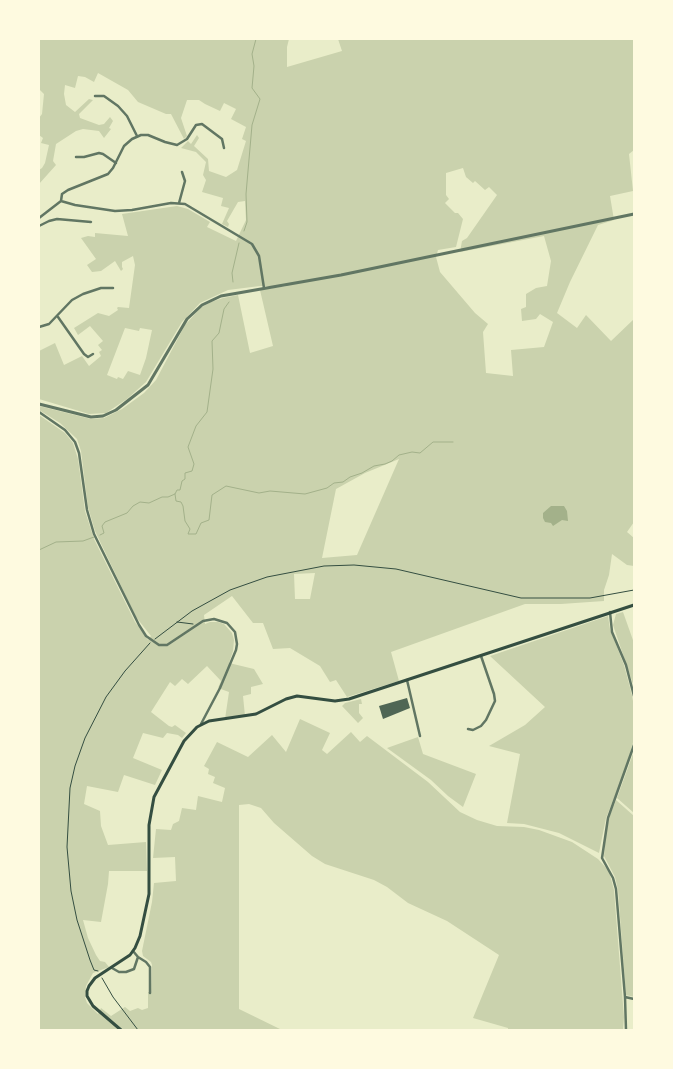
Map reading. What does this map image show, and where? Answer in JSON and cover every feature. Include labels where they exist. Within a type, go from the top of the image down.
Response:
[{"type":"main road","points":[[121,1030],[89,1001],[87,990],[91,981],[112,968],[133,951],[140,936],[149,894],[149,825],[154,797],[190,733],[201,724],[256,714],[291,697],[304,696],[327,700],[341,700],[481,656],[634,604]]},
{"type":"street","points":[[95,96],[108,97],[121,109],[127,116],[137,136]]},
{"type":"street","points":[[39,218],[61,201],[62,194],[65,191],[112,171],[124,146],[137,136],[148,135],[177,145],[187,139],[196,126],[202,124],[222,139],[224,148]]},
{"type":"street","points":[[76,156],[84,157],[103,154],[116,163]]},
{"type":"street","points":[[179,203],[185,181],[182,172]]},
{"type":"street","points":[[61,201],[115,211],[179,203],[185,204],[252,244],[259,256],[264,288]]},
{"type":"street","points":[[39,404],[86,416],[99,416],[112,412],[148,385],[181,329],[194,312],[211,300],[221,296],[341,275],[634,214]]},
{"type":"street","points":[[39,226],[57,219],[91,222]]},
{"type":"street","points":[[39,327],[49,324],[77,297],[101,288],[113,288]]},
{"type":"street","points":[[58,316],[84,354],[88,357],[93,354]]},
{"type":"street","points":[[39,412],[65,430],[75,442],[79,453],[86,510],[91,526],[143,632],[155,643],[163,646],[173,642],[208,620],[221,620],[227,623],[235,632],[237,644],[220,688],[201,724]]},
{"type":"street","points":[[610,612],[612,632],[626,665],[634,696]]},
{"type":"street","points":[[468,729],[472,730],[481,726],[495,701],[481,656]]},
{"type":"street","points":[[407,680],[420,736]]},
{"type":"street","points":[[626,1030],[616,889],[614,878],[602,858],[608,818],[634,745]]},
{"type":"street","points":[[133,951],[150,967],[150,993]]},
{"type":"street","points":[[112,968],[119,972],[130,971],[134,969],[138,957]]},
{"type":"street","points":[[625,997],[634,999]]},
{"type":"path","points":[[156,638],[205,603],[240,586],[268,577],[324,566],[354,565],[396,569],[521,598],[590,598],[634,590]]},
{"type":"path","points":[[176,622],[199,624]]},
{"type":"path","points":[[100,971],[94,970],[90,960],[77,920],[71,891],[67,847],[70,788],[75,766],[91,724],[117,682],[144,648]]},
{"type":"path","points":[[103,976],[103,980],[113,997],[138,1030]]},
{"type":"shaded area","points":[[39,39],[289,39],[287,67],[342,51],[338,39],[634,39],[634,150],[629,154],[633,191],[610,196],[614,220],[598,225],[557,313],[577,328],[586,315],[611,341],[634,319],[634,522],[627,532],[634,538],[634,566],[627,565],[612,554],[609,575],[604,590],[604,601],[525,604],[391,652],[399,681],[347,697],[336,680],[330,682],[320,666],[290,648],[273,649],[263,623],[253,623],[232,596],[204,615],[205,624],[218,622],[224,624],[232,633],[234,640],[233,651],[229,663],[254,669],[263,684],[251,687],[251,694],[243,696],[245,716],[225,719],[229,692],[218,688],[221,681],[207,666],[188,684],[182,679],[175,686],[170,682],[151,712],[169,726],[175,725],[186,733],[182,738],[178,735],[167,733],[163,738],[143,733],[133,758],[162,770],[155,785],[124,775],[118,792],[87,786],[84,804],[100,811],[101,826],[108,845],[146,842],[147,871],[109,871],[101,922],[83,920],[88,938],[96,955],[100,961],[105,962],[109,967],[93,973],[86,986],[85,997],[87,1003],[98,1014],[101,1008],[111,1016],[125,1007],[130,1011],[138,1008],[142,1010],[148,1008],[148,992],[151,992],[152,965],[143,956],[142,951],[154,883],[176,881],[175,857],[153,858],[156,829],[171,830],[173,824],[179,821],[182,808],[196,810],[198,796],[222,802],[225,788],[213,783],[215,777],[208,774],[209,769],[204,766],[217,742],[248,757],[272,735],[286,752],[300,719],[330,733],[322,750],[327,754],[351,732],[360,742],[367,736],[428,782],[460,812],[497,826],[524,827],[539,830],[572,842],[598,859],[609,871],[614,890],[624,1017],[623,1030],[508,1030],[508,1028],[473,1018],[499,955],[447,921],[408,903],[374,880],[325,864],[312,856],[274,823],[261,808],[249,804],[239,805],[239,1009],[282,1030],[39,1030],[39,415],[65,433],[73,443],[78,459],[85,511],[94,539],[135,622],[148,640],[151,636],[136,617],[95,531],[88,507],[81,451],[77,439],[60,423],[39,410],[39,406],[91,419],[104,418],[122,409],[144,393],[156,380],[185,325],[200,308],[223,298],[238,295],[250,353],[273,346],[260,290],[287,286],[260,286],[228,290],[200,303],[182,322],[146,382],[127,399],[106,413],[89,414],[39,399],[39,351],[55,343],[64,365],[82,356],[89,366],[101,356],[99,352],[102,350],[98,345],[103,341],[90,326],[78,335],[74,328],[98,313],[109,316],[118,310],[118,307],[129,308],[135,265],[133,256],[122,262],[123,269],[121,271],[115,261],[101,271],[92,272],[87,265],[96,259],[81,238],[95,237],[95,233],[128,236],[122,214],[177,206],[188,209],[210,222],[207,227],[236,241],[246,220],[245,201],[238,202],[227,221],[228,227],[222,224],[229,208],[221,206],[223,198],[202,192],[206,180],[203,175],[206,162],[196,152],[181,148],[188,141],[191,144],[197,135],[199,138],[194,146],[208,159],[209,171],[226,177],[237,170],[246,141],[242,139],[246,127],[231,119],[236,109],[224,103],[220,111],[199,100],[187,100],[181,118],[187,136],[184,139],[171,114],[166,114],[138,102],[128,90],[98,73],[94,82],[85,77],[78,76],[75,88],[65,85],[66,105],[75,112],[89,99],[93,100],[79,114],[80,118],[99,125],[104,124],[110,117],[113,121],[109,128],[111,129],[104,138],[99,131],[83,129],[76,131],[56,144],[53,161],[56,165],[39,184],[39,170],[45,163],[49,145],[41,143],[43,138],[39,135],[39,118],[42,114],[44,94],[39,89]],"holes":[[[463,168],[466,177],[473,183],[475,181],[485,190],[489,187],[497,195],[467,238],[462,241],[460,252],[544,236],[551,261],[547,286],[536,288],[526,294],[526,307],[521,309],[522,321],[536,319],[540,314],[553,322],[544,347],[511,350],[513,376],[486,373],[483,332],[488,324],[475,313],[440,272],[436,257],[438,250],[456,247],[463,219],[445,203],[449,199],[446,195],[446,173]],[[125,328],[139,331],[140,328],[152,330],[140,375],[128,371],[123,379],[107,375]],[[399,459],[357,555],[322,558],[336,489],[365,473]],[[315,573],[310,599],[295,599],[294,574]]]},
{"type":"shaded area","points":[[551,506],[564,506],[567,511],[568,521],[562,520],[553,526],[551,523],[545,522],[543,513]]},
{"type":"shaded area","points":[[623,612],[634,643],[634,687],[613,625],[616,614]]},
{"type":"shaded area","points":[[608,616],[610,629],[624,665],[632,695],[634,739],[625,771],[606,818],[599,853],[559,833],[524,824],[507,823],[520,754],[489,746],[525,725],[545,707],[490,656]]},
{"type":"shaded area","points":[[361,699],[362,704],[359,704],[359,713],[363,718],[358,723],[342,706],[345,703]]},
{"type":"shaded area","points":[[418,737],[423,754],[476,774],[463,807],[431,780],[387,748]]},
{"type":"shaded area","points":[[634,751],[634,813],[617,798]]},
{"type":"shaded area","points":[[616,800],[634,816],[634,997],[626,995],[618,890],[615,877],[604,856],[606,832]]},
{"type":"building","points":[[407,698],[410,708],[383,719],[379,706]]},
{"type":"waterway","points":[[244,231],[247,222],[246,194],[252,125],[260,99],[252,88],[254,66],[252,54],[256,39]]},
{"type":"waterway","points":[[233,282],[232,273],[239,243]]},
{"type":"waterway","points":[[100,535],[104,533],[102,526],[105,522],[127,513],[140,502],[149,503],[175,494],[177,490],[180,490],[182,481],[185,479],[185,473],[192,471],[194,464],[188,447],[196,426],[207,412],[213,369],[212,341],[219,333],[224,309],[229,302]]},
{"type":"waterway","points":[[175,494],[176,501],[181,502],[183,506],[185,521],[190,529],[188,534],[196,534],[201,523],[209,520],[212,495],[226,486],[259,493],[270,491],[305,494],[327,488],[334,483],[343,482],[374,466],[392,461],[399,455],[412,452],[420,453],[433,442],[453,442]]},
{"type":"waterway","points":[[39,550],[56,542],[83,541],[94,537]]}]
